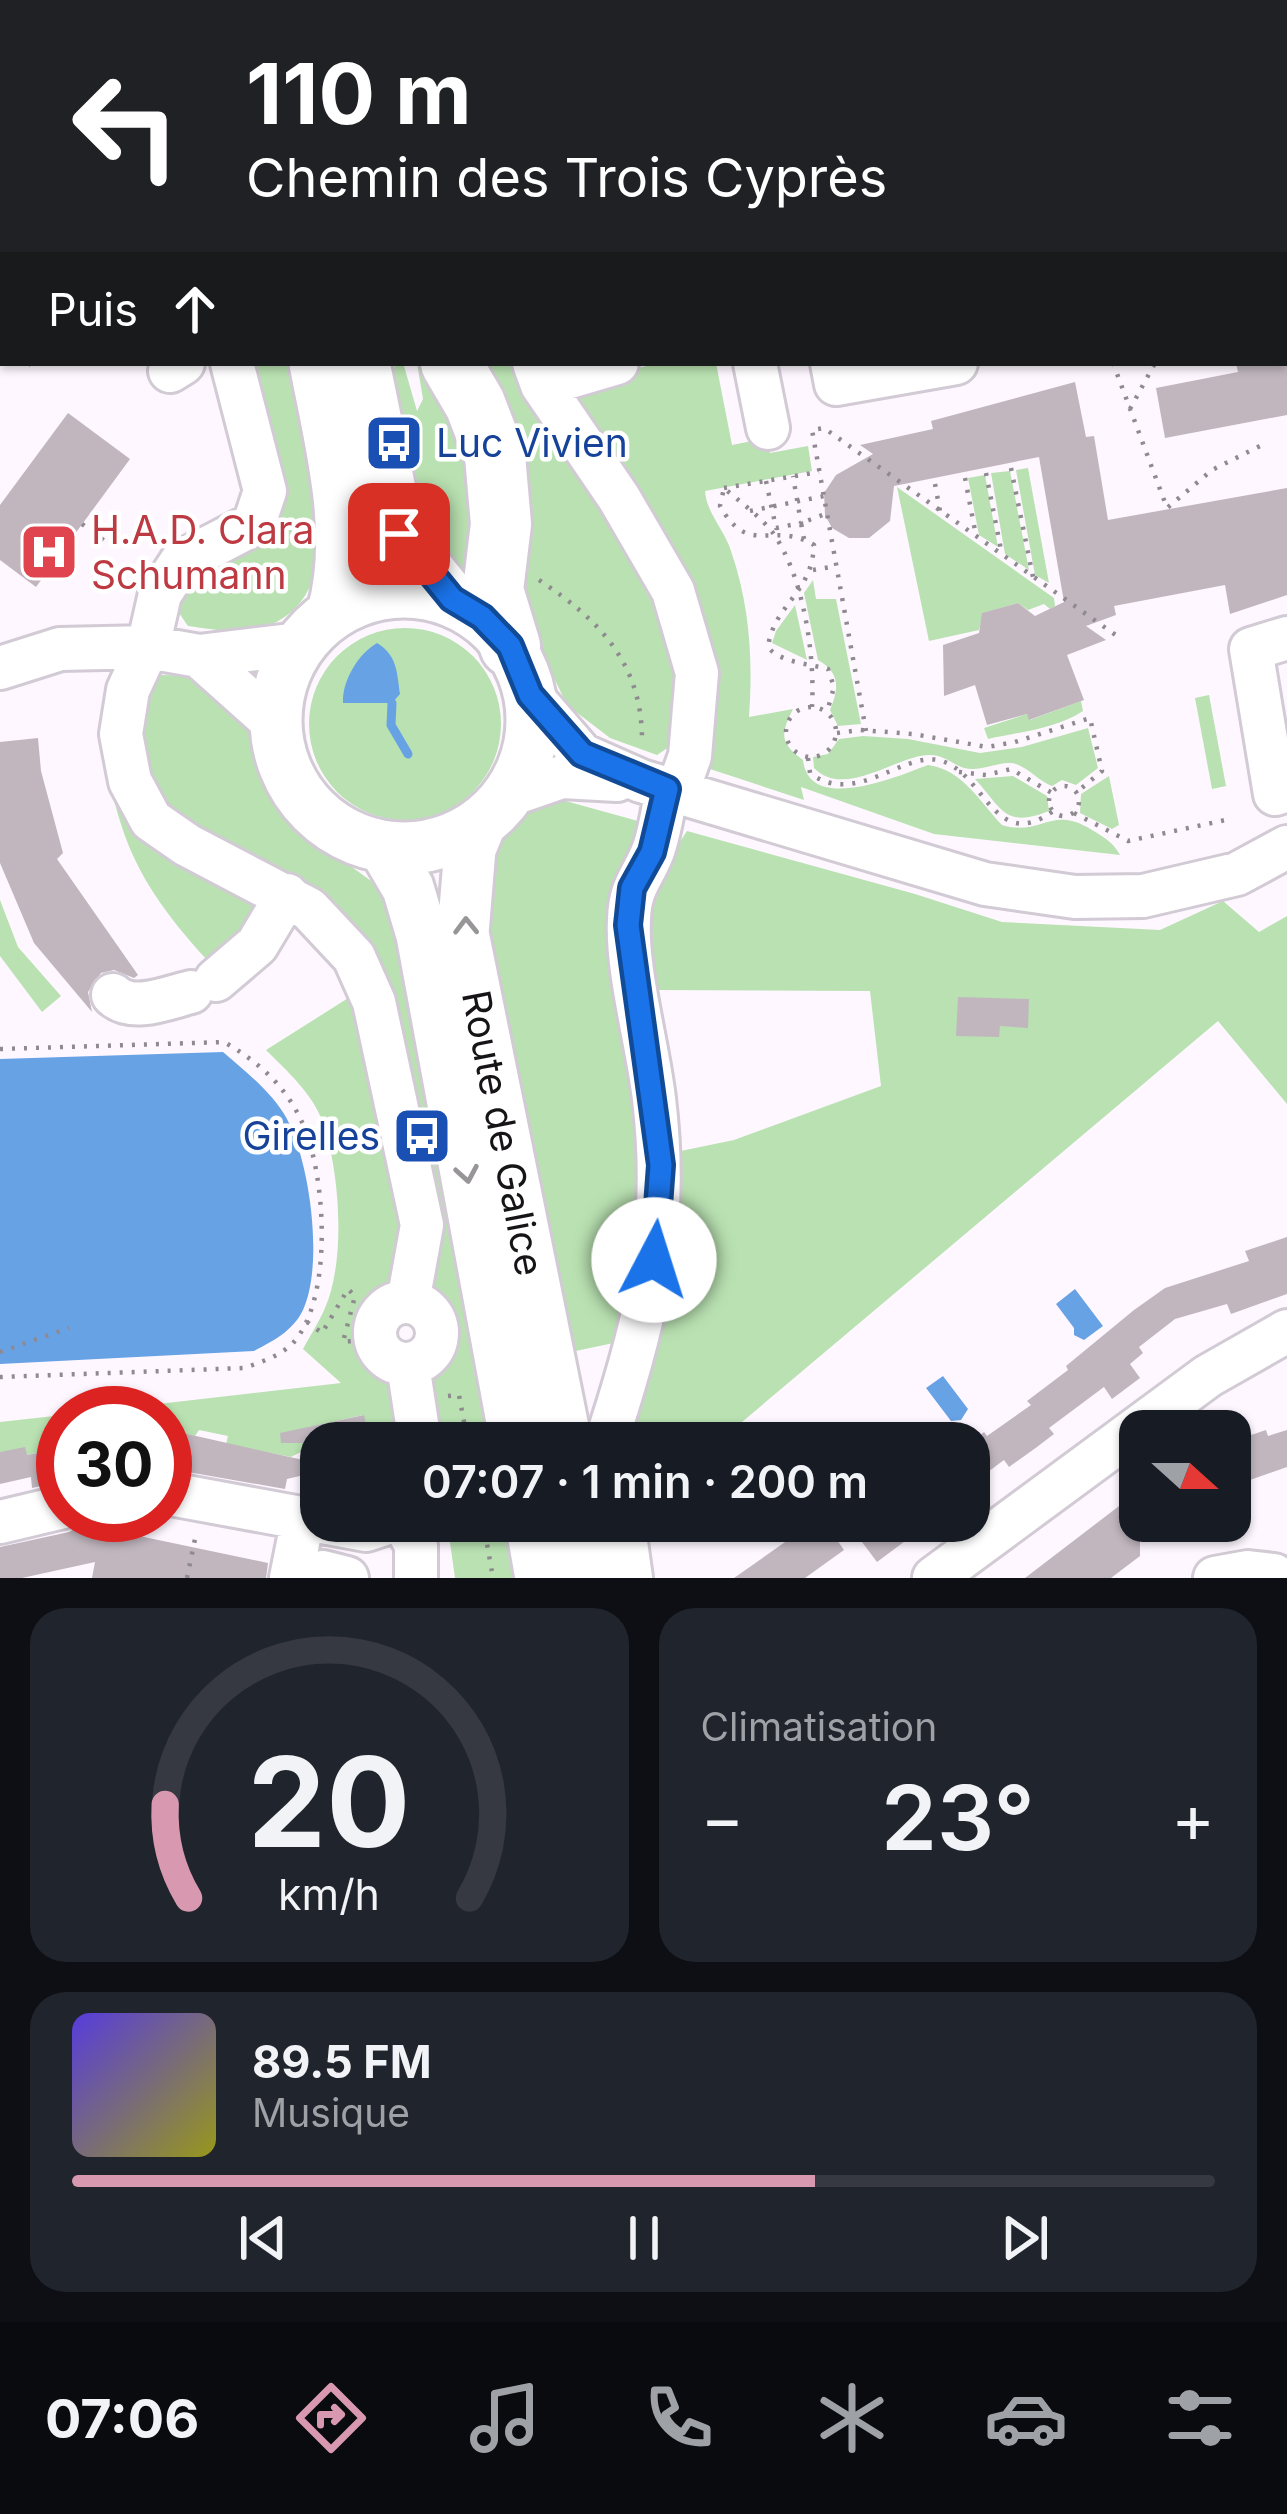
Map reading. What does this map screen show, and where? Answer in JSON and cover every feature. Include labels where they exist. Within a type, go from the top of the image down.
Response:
[{"type":"highway","points":[[453,366],[475,404],[495,456],[501,524],[493,590],[520,671]]},
{"type":"main road","points":[[316,366],[340,499],[340,588],[280,686],[275,724],[291,781],[315,812],[345,834],[384,847],[420,847],[455,838],[494,809],[525,764],[532,730],[520,671],[482,617],[452,599],[410,590],[379,593],[316,628]]},
{"type":"main road","points":[[365,366],[399,534],[452,599]]},
{"type":"main road","name":"Route de Galice","points":[[494,809],[470,849],[463,933],[562,1422]]},
{"type":"main road","name":"Route de Galice","points":[[384,847],[408,888],[422,935],[512,1422]]},
{"type":"main road","points":[[535,1542],[541,1578]]},
{"type":"main road","points":[[586,1542],[592,1578]]},
{"type":"street","points":[[233,366],[265,491],[254,524],[181,562],[160,594],[148,647],[128,690],[121,734],[130,781],[152,820],[187,845],[309,909],[354,957],[374,1002],[422,1225],[408,1302],[429,1312],[438,1332],[425,1358],[392,1352],[414,1422]]},
{"type":"street","points":[[595,366],[538,374],[673,591],[698,673],[690,757],[662,788],[652,852],[632,888],[628,925],[661,1165],[650,1295],[612,1422]]},
{"type":"street","points":[[756,366],[767,428]]},
{"type":"street","points":[[833,366],[836,384],[939,366]]},
{"type":"street","points":[[0,668],[60,650],[148,647],[199,656],[316,628]]},
{"type":"street","points":[[1287,638],[1251,649],[1274,794],[1287,790]]},
{"type":"street","points":[[199,656],[275,724]]},
{"type":"street","points":[[520,671],[582,754],[662,788],[985,884],[1075,898],[1143,896],[1237,874],[1287,847]]},
{"type":"street","points":[[494,809],[562,777],[662,788]]},
{"type":"street","points":[[113,995],[124,1004],[136,1004],[204,986],[257,944],[287,895]]},
{"type":"street","points":[[934,1578],[1208,1376],[1287,1331]]},
{"type":"street","points":[[192,1497],[300,1517]]},
{"type":"street","points":[[0,1522],[36,1513]]},
{"type":"street","points":[[310,1542],[320,1576]]},
{"type":"street","points":[[414,1542],[416,1578]]},
{"type":"street","points":[[625,1542],[631,1578]]},
{"type":"street","points":[[1215,1578],[1278,1569]]},
{"type":"path","points":[[1114,366],[1167,508],[1212,470],[1262,445]]},
{"type":"path","points":[[1130,410],[1153,366]]},
{"type":"path","points":[[866,730],[812,430],[824,428],[1117,636]]},
{"type":"path","points":[[1011,468],[1033,577]]},
{"type":"path","points":[[724,488],[819,472]]},
{"type":"path","points":[[986,473],[1002,555]]},
{"type":"path","points":[[793,476],[804,539]]},
{"type":"path","points":[[965,478],[976,536]]},
{"type":"path","points":[[766,481],[774,531],[814,665],[812,707]]},
{"type":"path","points":[[935,484],[940,511]]},
{"type":"path","points":[[724,488],[720,506],[732,526],[756,538],[827,513]]},
{"type":"path","points":[[724,488],[774,531],[814,545],[832,541]]},
{"type":"path","points":[[750,511],[824,496]]},
{"type":"path","points":[[82,524],[110,545]]},
{"type":"path","points":[[808,758],[832,748],[837,733],[827,712],[834,687],[828,669],[773,655],[767,647],[775,624],[813,570],[814,545]]},
{"type":"path","points":[[813,570],[836,566]]},
{"type":"path","points":[[808,758],[793,750],[786,734],[790,718],[812,707],[827,712]]},
{"type":"path","points":[[837,733],[866,730],[930,736],[986,747],[1090,718],[1102,771],[1077,792]]},
{"type":"path","points":[[808,758],[810,773],[835,784],[869,781],[928,759],[944,761],[1000,816],[1015,823],[1033,823],[1053,811]]},
{"type":"path","points":[[959,772],[986,775],[1010,769],[1052,793]]},
{"type":"path","points":[[1064,786],[1077,792],[1079,806],[1074,813],[1064,816],[1053,811],[1052,793],[1064,786]]},
{"type":"path","points":[[1074,813],[1128,841],[1231,819]]},
{"type":"path","points":[[0,1049],[224,1042],[256,1061],[301,1120],[315,1159],[321,1257],[314,1307],[307,1322],[291,1345],[266,1360],[244,1368],[0,1377]]},
{"type":"path","points":[[307,1322],[322,1333],[342,1292],[348,1289],[355,1296],[343,1342],[392,1352]]},
{"type":"path","points":[[0,1352],[70,1328]]},
{"type":"path","points":[[459,1395],[464,1422]]},
{"type":"path","points":[[186,1542],[187,1578]]},
{"type":"path","points":[[487,1542],[494,1578]]},
{"type":"green space","points":[[253,366],[295,366],[317,470],[320,550],[311,584],[292,611],[252,630],[188,626],[179,613],[189,573],[279,488],[288,487]]},
{"type":"green space","points":[[395,366],[404,366],[417,411],[423,399],[418,366],[428,366],[489,484],[478,575],[461,577],[430,547],[422,529],[404,453]]},
{"type":"green space","points":[[476,366],[555,366],[684,672],[675,743],[657,755],[610,738],[567,705],[520,607],[516,564],[529,498],[520,449]]},
{"type":"green space","points":[[647,366],[717,366],[732,445],[767,438],[770,453],[808,446],[812,471],[705,491],[731,551],[742,592],[750,654],[749,717],[793,709],[784,732],[786,743],[803,760],[809,776],[821,785],[856,787],[928,765],[940,768],[961,780],[1002,825],[1078,823],[1108,841],[1120,855],[934,834],[801,787],[804,800],[710,769],[708,736],[571,391],[582,382]]},
{"type":"green space","points":[[1028,468],[1049,583],[1035,575],[1016,470]]},
{"type":"green space","points":[[1010,471],[1029,570],[1005,554],[991,473]]},
{"type":"green space","points":[[985,475],[998,547],[979,535],[968,478]]},
{"type":"green space","points":[[897,487],[1054,598],[1055,606],[1028,610],[1018,603],[983,613],[979,630],[929,641]]},
{"type":"green space","points":[[813,580],[816,599],[836,599],[861,724],[838,726],[830,710],[836,681],[818,660],[804,593]]},
{"type":"green space","points":[[795,605],[807,660],[772,643]]},
{"type":"green space","points":[[405,628],[442,636],[473,656],[493,687],[501,724],[493,761],[473,792],[442,812],[405,820],[368,812],[337,792],[317,761],[309,724],[317,687],[337,656],[368,636]]},
{"type":"green space","points":[[161,675],[192,676],[247,722],[276,803],[303,832],[381,888],[396,916],[487,1422],[433,1422],[431,1380],[449,1325],[433,1281],[435,1236],[375,971],[163,807],[134,737],[142,690]]},
{"type":"green space","points":[[1209,695],[1226,786],[1212,789],[1195,698]]},
{"type":"green space","points":[[1081,701],[1083,711],[1049,726],[988,739],[984,728],[1027,714],[1030,720]]},
{"type":"green space","points":[[1088,728],[1098,768],[1076,785],[1062,780],[1052,786],[1011,763],[970,769],[930,755],[856,778],[827,777],[814,768],[813,757],[828,754],[839,739],[908,739],[980,753],[1022,747]]},
{"type":"green space","points":[[105,750],[259,903],[232,944],[209,962],[168,913],[138,865],[118,813]]},
{"type":"green space","points":[[1013,776],[1047,796],[1049,811],[1022,818],[1005,813],[975,779]]},
{"type":"green space","points":[[1109,776],[1119,825],[1112,829],[1080,813],[1081,794]]},
{"type":"green space","points":[[562,800],[638,821],[643,837],[611,886],[613,925],[650,1149],[628,1340],[566,1353],[483,902],[498,850],[515,824]]},
{"type":"green space","points":[[687,831],[1002,922],[1160,930],[1223,901],[1259,932],[1287,916],[1287,1104],[1218,1021],[742,1422],[629,1422],[671,1153],[734,1140],[881,1086],[870,991],[651,990],[641,934],[655,880]]},
{"type":"green space","points":[[0,900],[18,947],[61,996],[42,1012],[0,956]]},
{"type":"green space","points":[[353,995],[405,1243],[395,1276],[374,1291],[358,1329],[369,1367],[394,1391],[399,1422],[365,1422],[363,1415],[300,1422],[300,1452],[291,1457],[226,1444],[228,1436],[199,1430],[192,1435],[192,1400],[341,1383],[303,1349],[325,1308],[336,1266],[337,1191],[329,1143],[313,1103],[266,1050]]},
{"type":"green space","points":[[36,1418],[36,1453],[0,1452],[0,1422]]},
{"type":"green space","points":[[450,1542],[510,1542],[517,1578],[455,1578]]},
{"type":"water","points":[[377,643],[392,659],[400,694],[392,703],[343,703],[352,669]]},
{"type":"water","points":[[223,1052],[281,1109],[302,1161],[312,1214],[313,1267],[303,1310],[294,1324],[254,1351],[0,1364],[0,1059]]},
{"type":"water","points":[[1075,1289],[1103,1326],[1084,1340],[1074,1335],[1056,1304]]},
{"type":"water","points":[[943,1376],[968,1409],[961,1420],[951,1421],[926,1388]]},
{"type":"building","points":[[1237,366],[1287,366],[1287,415],[1165,438],[1156,388],[1238,372]]},
{"type":"building","points":[[1075,382],[1086,437],[1094,436],[1108,520],[1287,488],[1287,595],[1230,614],[1225,585],[1114,606],[1116,615],[1086,626],[1106,640],[1067,655],[1084,700],[1029,720],[1027,714],[987,725],[975,685],[944,696],[943,645],[979,633],[982,613],[1018,603],[1035,616],[1064,602],[1039,457],[894,486],[890,521],[869,538],[849,538],[832,528],[825,515],[824,493],[836,475],[873,454],[860,445],[933,429],[931,421]]},
{"type":"building","points":[[68,413],[130,459],[36,587],[0,560],[0,505]]},
{"type":"building","points":[[38,738],[41,771],[63,853],[57,859],[138,975],[134,978],[114,970],[101,973],[88,992],[92,1012],[34,943],[0,863],[0,742]]},
{"type":"building","points":[[958,997],[1029,999],[1028,1028],[1000,1026],[999,1037],[956,1036]]},
{"type":"building","points":[[1287,1237],[1287,1294],[1231,1314],[1227,1304],[1175,1319],[1139,1347],[1143,1353],[1130,1364],[1140,1378],[1112,1399],[1104,1387],[1049,1428],[1054,1434],[1037,1447],[1009,1467],[1004,1460],[990,1470],[990,1434],[1031,1405],[1027,1401],[1068,1370],[1066,1366],[1165,1288],[1249,1261],[1245,1251]]},
{"type":"building","points":[[364,1415],[366,1422],[331,1422]]},
{"type":"building","points":[[300,1429],[300,1443],[281,1443],[280,1433]]},
{"type":"building","points":[[1287,1430],[1287,1467],[1251,1480],[1251,1435]]},
{"type":"building","points":[[192,1435],[300,1459],[300,1476],[287,1479],[285,1489],[192,1473]]},
{"type":"building","points":[[25,1447],[27,1455],[36,1453],[36,1487],[32,1488],[31,1477],[0,1484],[0,1452]]},
{"type":"building","points":[[1119,1506],[1119,1542],[1140,1542],[1140,1556],[1111,1578],[1025,1578]]},
{"type":"building","points":[[36,1539],[168,1542],[268,1563],[266,1578],[92,1578],[95,1562],[22,1578],[0,1578],[0,1547]]},
{"type":"building","points":[[785,1542],[838,1542],[844,1550],[805,1578],[734,1578]]},
{"type":"building","points":[[862,1542],[904,1542],[877,1562]]},
{"type":"waterway","points":[[392,703],[391,725],[408,754]]},
{"type":"place","name":"Luc Vivien","points":[[394,443]]},
{"type":"place","name":"H.A.D. Clara Schumann","points":[[49,552]]},
{"type":"place","name":"Girelles","points":[[422,1136]]},
{"type":"route","points":[[399,534],[452,599],[482,617],[510,646],[530,695],[582,754],[667,789],[652,852],[632,888],[628,925],[661,1165],[654,1260]]}]
